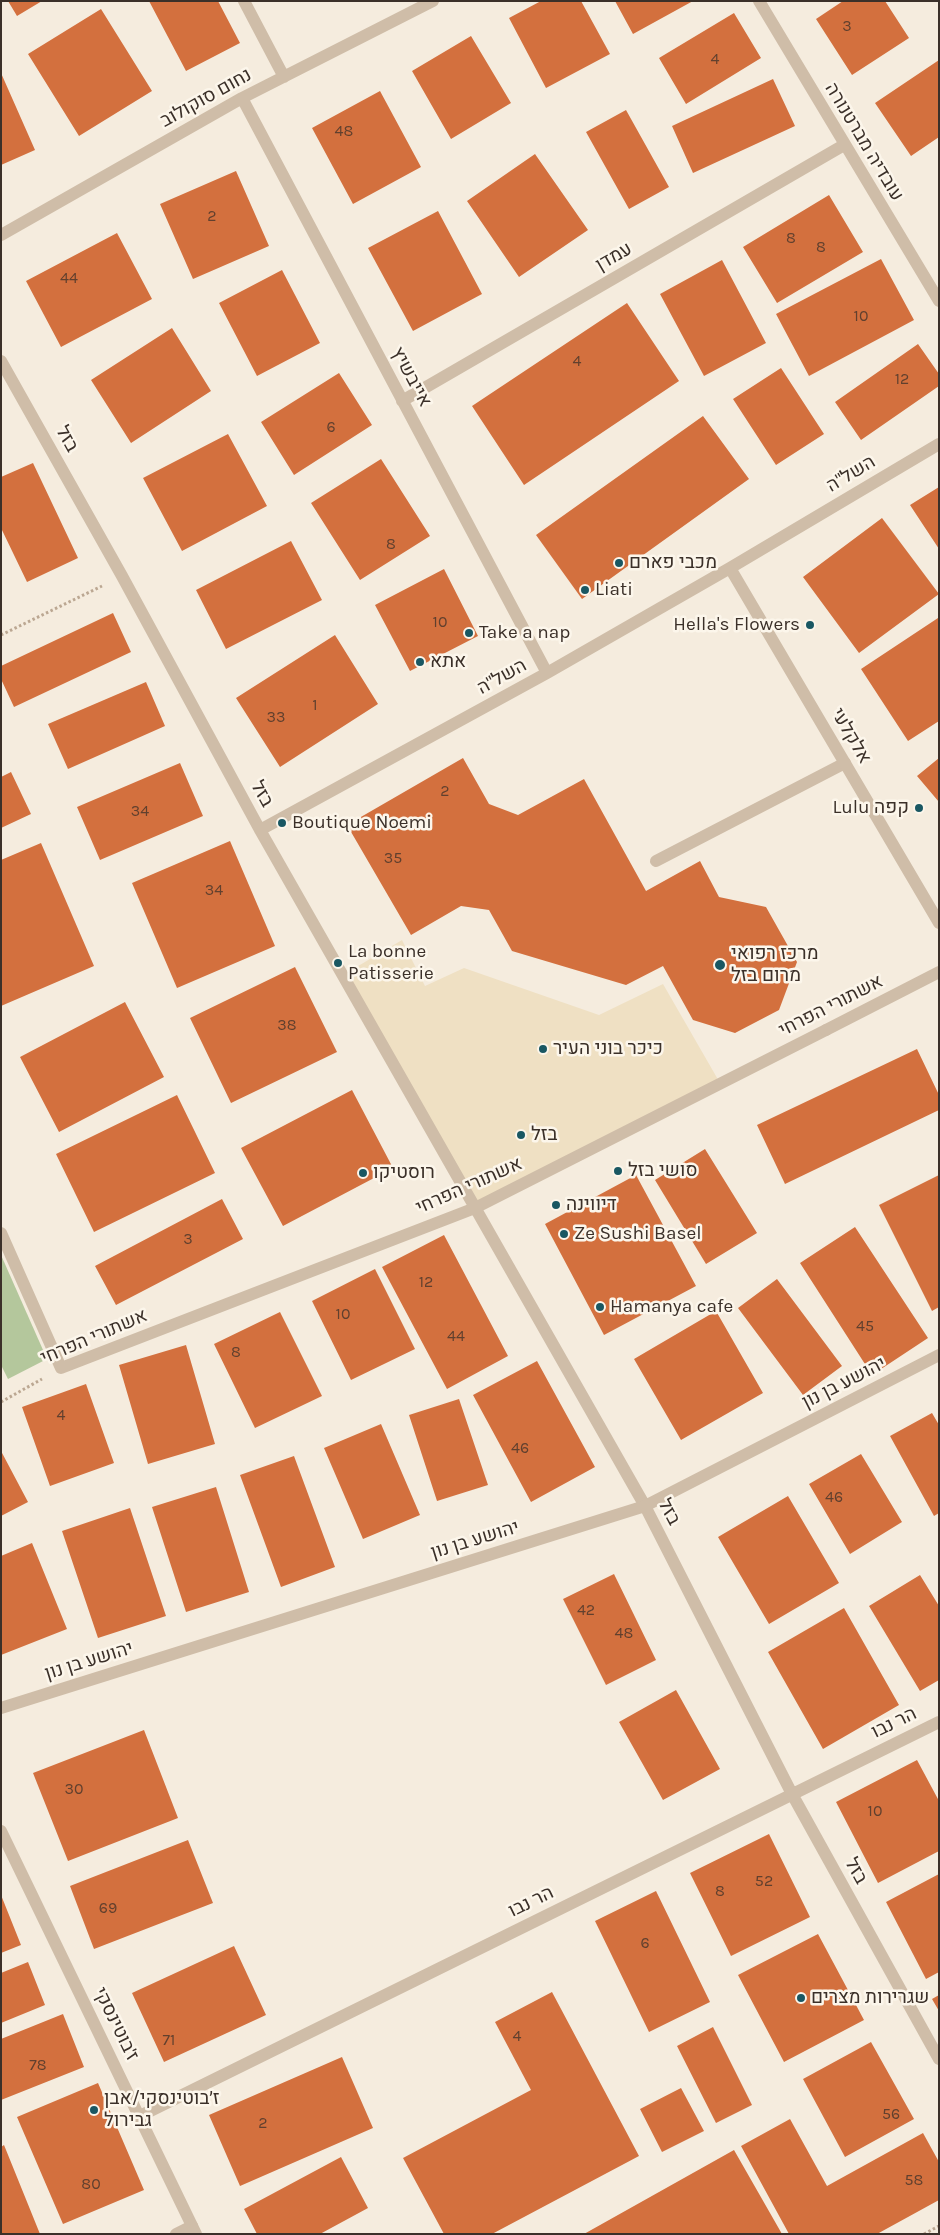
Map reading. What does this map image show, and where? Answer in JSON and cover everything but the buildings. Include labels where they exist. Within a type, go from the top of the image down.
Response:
[{"type":"street","points":[[244,1],[284,77]]},
{"type":"street","name":"נחום סוקולוב","points":[[1,235],[242,98],[433,1]]},
{"type":"street","name":"עובדיה מברטנורה","points":[[759,1],[939,301]]},
{"type":"street","name":"אייבשיץ","points":[[242,98],[547,673]]},
{"type":"street","name":"עמדן","points":[[402,401],[844,145]]},
{"type":"street","name":"בזל","points":[[1,361],[122,576],[260,830],[645,1506],[792,1794],[939,2059]]},
{"type":"street","name":"השל\"ה","points":[[260,830],[547,673],[730,568],[939,444]]},
{"type":"street","name":"אלקלעי","points":[[730,568],[939,923]]},
{"type":"street","points":[[656,861],[845,763]]},
{"type":"street","name":"אשתורי הפרחי","points":[[61,1368],[475,1208],[939,972]]},
{"type":"street","points":[[1,1233],[61,1368]]},
{"type":"street","name":"יהושע בן נון","points":[[1,1708],[645,1506],[939,1355]]},
{"type":"street","name":"הר נבו","points":[[140,2116],[939,1722]]},
{"type":"street","name":"ז'בוטינסקי","points":[[1,1831],[194,2230]]},
{"type":"street","points":[[176,2234],[194,2230]]},
{"type":"path","points":[[1,635],[122,576]]},
{"type":"path","name":"אשתורי הפרחי","points":[[1,1402],[61,1368]]},
{"type":"path","points":[[924,2234],[939,2226]]},
{"type":"green space","points":[[1,1255],[47,1359],[8,1379],[1,1365]]},
{"type":"shaded area","name":"כיכר בוני העיר","points":[[402,940],[425,986],[464,968],[599,1015],[663,984],[720,1083],[475,1208],[343,975]]},
{"type":"place","name":"מכבי פארם","points":[[619,563]]},
{"type":"place","name":"Liati","points":[[585,590]]},
{"type":"place","name":"Hella's Flowers","points":[[810,625]]},
{"type":"place","name":"Take a nap","points":[[469,633]]},
{"type":"place","name":"אתא","points":[[420,662]]},
{"type":"place","name":"Lulu קפה","points":[[919,808]]},
{"type":"place","name":"Boutique Noemi","points":[[282,823]]},
{"type":"place","name":"La bonne Patisserie","points":[[338,963]]},
{"type":"place","name":"מרכז רפואי מרום בזל","points":[[720,965]]},
{"type":"place","name":"כיכר בוני העיר","points":[[543,1049]]},
{"type":"place","name":"בזל","points":[[521,1135]]},
{"type":"place","name":"סושי בזל","points":[[618,1171]]},
{"type":"place","name":"רוסטיקו","points":[[363,1173]]},
{"type":"place","name":"דיווינה","points":[[556,1205]]},
{"type":"place","name":"Ze Sushi Basel","points":[[564,1234]]},
{"type":"place","name":"Hamanya cafe","points":[[600,1307]]},
{"type":"place","name":"שגרירות מצרים","points":[[801,1998]]},
{"type":"place","name":"ז׳בוטינסקי/אבן גבירול","points":[[94,2110]]}]
